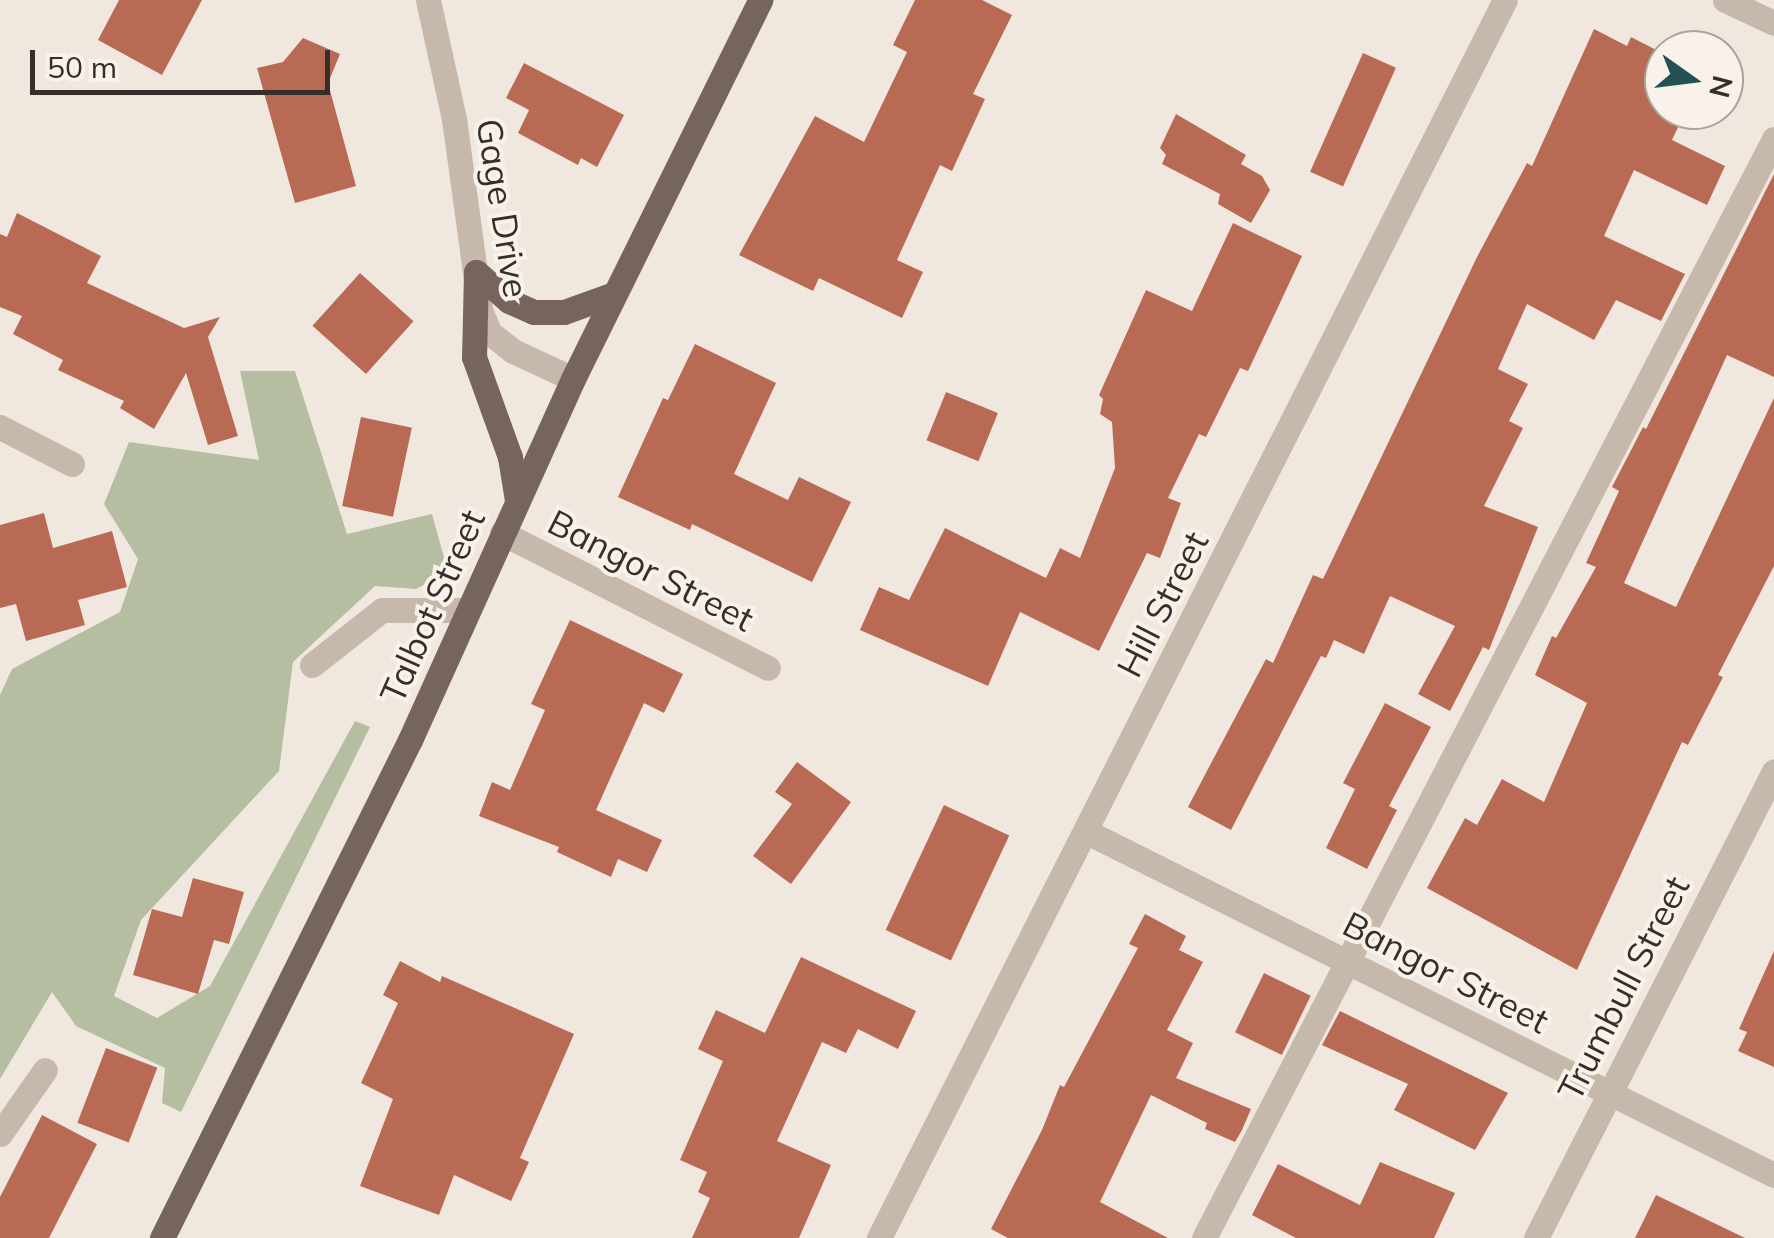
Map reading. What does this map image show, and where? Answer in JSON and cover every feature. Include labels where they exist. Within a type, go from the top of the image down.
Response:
[{"type":"main road","name":"Talbot Street","points":[[162,1238],[410,740],[573,378],[760,0]]},
{"type":"main road","points":[[476,272],[509,301],[534,312],[564,312],[614,294]]},
{"type":"main road","points":[[476,272],[474,357],[510,457],[517,501]]},
{"type":"street","name":"Gage Drive","points":[[428,0],[454,119],[480,310],[490,333],[513,351],[573,378]]},
{"type":"street","name":"Hill Street","points":[[879,1238],[1505,0]]},
{"type":"street","points":[[1725,0],[1774,23]]},
{"type":"street","points":[[1204,1238],[1344,960],[1774,139]]},
{"type":"street","points":[[0,427],[72,464]]},
{"type":"street","name":"Bangor Street","points":[[502,534],[768,668]]},
{"type":"street","points":[[312,665],[382,610],[468,610]]},
{"type":"street","name":"Trumbull Street","points":[[1536,1238],[1774,771]]},
{"type":"street","name":"Bangor Street","points":[[1087,832],[1774,1175]]},
{"type":"street","points":[[0,1134],[45,1070]]},
{"type":"green space","points":[[240,371],[295,371],[347,534],[432,514],[448,572],[416,589],[375,586],[293,662],[279,771],[141,920],[114,996],[157,1018],[210,986],[355,721],[370,727],[181,1112],[162,1103],[165,1068],[76,1026],[52,992],[0,1079],[0,695],[12,669],[120,612],[138,559],[104,504],[129,442],[259,460]]},
{"type":"building","points":[[119,0],[202,0],[162,75],[98,40]]},
{"type":"building","points":[[915,0],[982,0],[1012,15],[973,94],[985,99],[952,171],[940,165],[897,260],[923,272],[902,318],[819,278],[813,291],[739,255],[815,116],[864,142],[907,52],[893,45]]},
{"type":"building","points":[[1594,29],[1627,46],[1631,37],[1644,44],[1644,130],[1677,130],[1672,140],[1725,166],[1707,205],[1634,170],[1604,236],[1685,274],[1661,321],[1616,300],[1594,340],[1527,304],[1498,369],[1528,384],[1509,421],[1523,428],[1484,506],[1538,527],[1489,650],[1483,647],[1450,711],[1418,694],[1455,626],[1390,596],[1364,654],[1334,640],[1326,658],[1321,656],[1231,830],[1188,807],[1266,659],[1273,663],[1313,575],[1323,579],[1477,257],[1527,163],[1532,166]]},
{"type":"building","points":[[303,38],[340,54],[328,83],[356,186],[295,203],[257,68],[283,62]]},
{"type":"building","points":[[1363,53],[1396,68],[1343,186],[1310,172]]},
{"type":"building","points":[[524,63],[624,115],[597,167],[581,158],[578,165],[518,133],[529,110],[506,98]]},
{"type":"building","points":[[1176,114],[1246,155],[1241,164],[1262,176],[1270,190],[1251,223],[1218,204],[1220,194],[1162,164],[1166,155],[1160,148]]},
{"type":"building","points":[[1774,174],[1774,377],[1727,355],[1624,583],[1676,607],[1774,398],[1774,566],[1718,675],[1723,677],[1688,745],[1682,742],[1577,970],[1427,888],[1465,818],[1477,825],[1502,779],[1544,802],[1587,703],[1535,675],[1552,636],[1556,638],[1596,567],[1586,563],[1619,491],[1612,487],[1643,427],[1646,429]]},
{"type":"building","points":[[17,213],[101,256],[87,283],[184,328],[220,317],[208,337],[238,436],[208,445],[186,373],[154,429],[120,408],[124,401],[58,370],[63,360],[13,334],[22,316],[0,307],[0,234],[7,237]]},
{"type":"building","points":[[1233,223],[1302,256],[1248,371],[1240,368],[1206,437],[1199,434],[1168,498],[1181,503],[1160,558],[1147,553],[1099,651],[1020,612],[988,686],[860,630],[879,587],[909,600],[945,528],[1046,578],[1060,548],[1080,558],[1115,468],[1112,422],[1100,414],[1103,399],[1099,395],[1146,290],[1192,311]]},
{"type":"building","points":[[360,273],[414,321],[366,374],[312,326]]},
{"type":"building","points":[[695,344],[776,383],[734,474],[788,500],[799,477],[851,502],[812,582],[692,524],[690,530],[618,497],[663,398],[668,400]]},
{"type":"building","points":[[946,392],[998,413],[978,461],[927,440]]},
{"type":"building","points":[[361,417],[412,428],[393,517],[342,506]]},
{"type":"building","points":[[44,513],[53,548],[112,531],[127,587],[78,600],[85,625],[26,641],[16,604],[0,608],[0,525]]},
{"type":"building","points":[[570,620],[683,674],[664,713],[644,703],[596,810],[662,840],[647,872],[618,859],[611,877],[557,852],[559,847],[479,816],[492,782],[510,790],[545,710],[531,704]]},
{"type":"building","points":[[1385,703],[1431,727],[1389,806],[1397,810],[1367,869],[1326,848],[1355,789],[1343,783]]},
{"type":"building","points":[[797,762],[851,802],[791,884],[753,856],[792,804],[775,792]]},
{"type":"building","points":[[944,805],[1009,835],[951,960],[886,930]]},
{"type":"building","points":[[193,878],[244,892],[229,944],[214,940],[198,994],[133,975],[152,909],[182,917]]},
{"type":"building","points":[[1145,914],[1186,936],[1179,950],[1203,962],[1167,1030],[1193,1043],[1176,1078],[1251,1109],[1235,1142],[1205,1129],[1207,1123],[1151,1095],[1100,1202],[1168,1238],[1008,1238],[991,1229],[1042,1130],[1060,1085],[1064,1087],[1138,948],[1129,944]]},
{"type":"building","points":[[1774,951],[1774,1067],[1738,1051],[1747,1032],[1739,1029]]},
{"type":"building","points":[[801,957],[916,1011],[898,1049],[858,1029],[846,1053],[822,1042],[777,1141],[831,1165],[799,1238],[692,1238],[710,1198],[698,1192],[707,1172],[680,1160],[723,1061],[698,1049],[716,1010],[765,1033]]},
{"type":"building","points":[[400,961],[440,982],[442,976],[574,1034],[520,1158],[529,1162],[511,1201],[454,1175],[439,1215],[360,1186],[393,1099],[361,1083],[398,1003],[383,995]]},
{"type":"building","points":[[1264,973],[1311,996],[1282,1055],[1235,1032]]},
{"type":"building","points":[[1340,1011],[1508,1093],[1475,1150],[1394,1110],[1408,1084],[1322,1045]]},
{"type":"building","points":[[106,1048],[157,1068],[129,1142],[77,1123]]},
{"type":"building","points":[[42,1115],[97,1144],[49,1238],[0,1238],[0,1197]]},
{"type":"building","points":[[1380,1162],[1455,1193],[1434,1238],[1296,1238],[1252,1215],[1278,1164],[1360,1205]]},
{"type":"building","points":[[1656,1195],[1745,1238],[1635,1238]]}]
